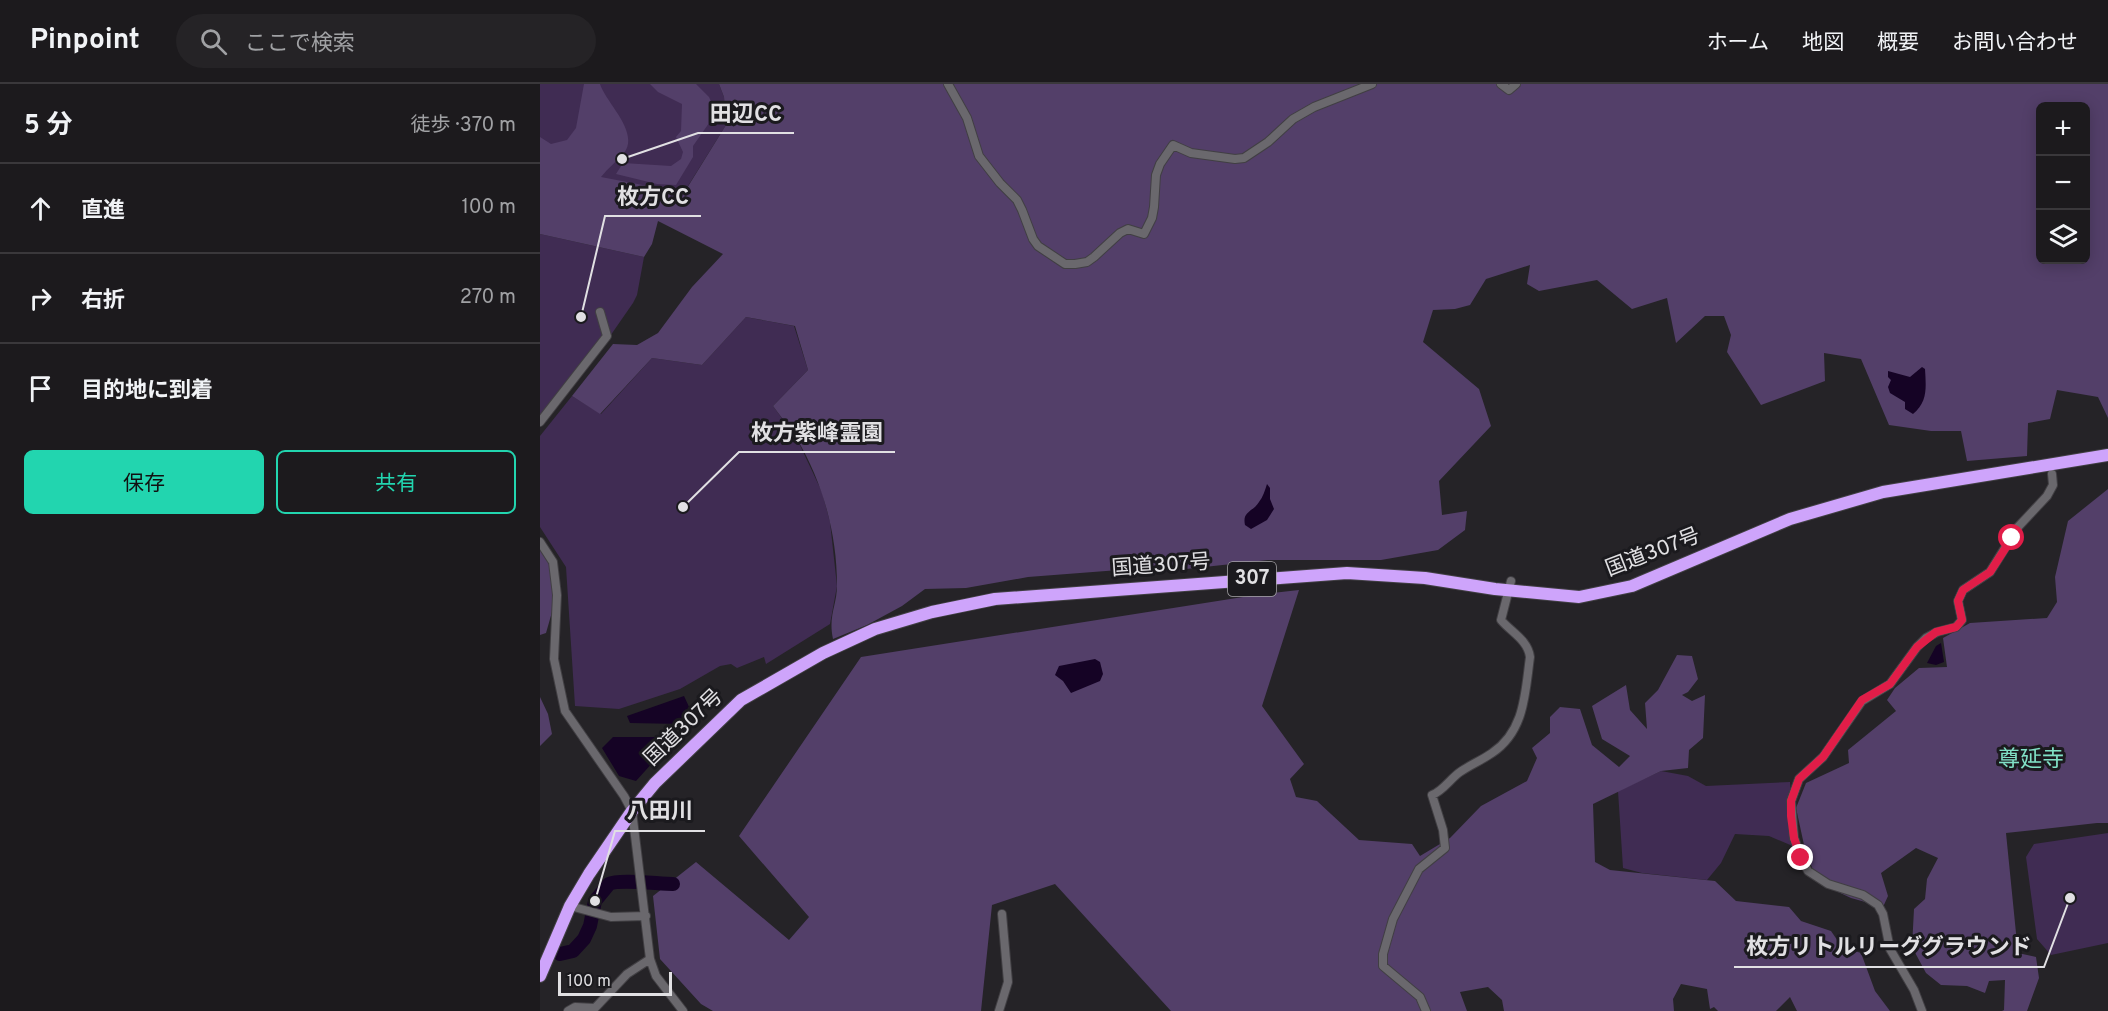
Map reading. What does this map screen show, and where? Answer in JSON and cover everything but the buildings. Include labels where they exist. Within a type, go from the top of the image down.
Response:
[{"type":"highway","name":"国道307号","points":[[540,976],[570,906],[589,874],[632,811],[663,775],[741,700],[823,653],[875,629],[932,612],[995,599],[1347,573],[1510,586],[1579,597],[1632,586],[1790,519],[1883,492],[2108,455]]},
{"type":"street","points":[[948,84],[967,118],[980,156],[1000,183],[1017,200],[1033,239],[1038,246],[1065,264],[1075,264],[1087,262],[1120,233],[1128,230],[1144,234],[1152,218],[1156,176],[1160,164],[1173,145],[1191,153],[1235,159],[1244,158],[1268,142],[1293,119],[1314,107],[1372,84]]},
{"type":"street","points":[[1501,84],[1509,90],[1516,84]]},
{"type":"street","points":[[540,422],[607,336],[600,312]]},
{"type":"street","points":[[1922,1011],[1914,990],[1890,949],[1883,914],[1878,905],[1863,895],[1828,884],[1808,871],[1794,838],[1791,801],[1799,779],[1823,757],[1862,700],[1890,684],[1926,638],[1936,632],[1956,627],[1962,620],[1958,601],[1963,590],[1990,572],[2018,527],[2047,496],[2053,485],[2052,474]]},
{"type":"street","points":[[540,542],[553,562],[557,595],[554,659],[565,711],[632,811],[651,960],[656,976],[683,1011]]},
{"type":"street","points":[[1426,1011],[1420,997],[1383,966],[1383,954],[1392,919],[1419,869],[1444,848],[1443,830],[1432,795],[1459,773],[1507,741],[1520,718],[1530,657],[1522,639],[1501,620],[1510,586]]},
{"type":"street","points":[[570,906],[611,917],[645,916]]},
{"type":"street","points":[[999,1011],[1008,982],[1002,914]]},
{"type":"street","points":[[568,1011],[575,1007],[594,1008],[627,974],[651,960]]},
{"type":"shaded area","points":[[540,84],[719,84],[724,97],[726,125],[678,202],[540,194]]},
{"type":"shaded area","points":[[584,84],[600,84],[628,136],[628,145],[624,153],[601,177],[674,191],[668,202],[679,201],[726,125],[724,97],[719,84],[2108,84],[2108,418],[2098,397],[2057,390],[2050,419],[2028,423],[2027,456],[1967,461],[1961,431],[1931,431],[1889,425],[1861,359],[1824,353],[1825,381],[1761,405],[1727,352],[1731,335],[1724,316],[1705,316],[1676,343],[1667,298],[1632,309],[1597,280],[1539,291],[1527,284],[1530,265],[1486,279],[1470,305],[1455,309],[1433,310],[1423,342],[1479,389],[1491,426],[1439,481],[1442,515],[1467,511],[1465,530],[1438,550],[1381,560],[1268,560],[1168,571],[1119,570],[1028,577],[966,588],[925,589],[902,606],[867,625],[833,639],[832,617],[837,585],[834,547],[827,509],[806,456],[773,406],[808,370],[795,326],[746,317],[702,365],[652,358],[600,414],[572,396],[613,344],[637,345],[658,333],[692,287],[723,254],[658,221],[652,244],[644,257],[540,234],[540,137],[551,144],[567,140],[576,128]]},
{"type":"shaded area","points":[[650,84],[696,84],[709,97],[716,113],[693,146],[693,157],[676,185],[657,184],[616,174],[623,163],[671,166],[681,159],[683,152],[676,137],[681,131],[682,104],[658,92]]},
{"type":"shaded area","points":[[540,234],[644,257],[637,295],[633,303],[590,365],[559,392],[540,416]]},
{"type":"shaded area","points":[[746,317],[794,326],[808,370],[773,406],[797,439],[822,492],[830,522],[837,586],[830,624],[766,664],[764,657],[737,668],[731,664],[720,666],[680,689],[619,709],[575,706],[566,567],[540,527],[540,436],[572,396],[601,414],[652,358],[702,365]]},
{"type":"shaded area","points":[[1922,367],[1925,369],[1925,394],[1913,414],[1905,409],[1905,402],[1890,393],[1888,387],[1891,380],[1888,377],[1888,371],[1910,377]]},
{"type":"shaded area","points":[[1267,484],[1270,488],[1270,499],[1274,509],[1267,520],[1251,529],[1245,525],[1245,517],[1257,505]]},
{"type":"shaded area","points":[[2108,489],[2108,823],[2006,833],[2018,953],[2036,957],[2039,978],[2027,1011],[2002,1011],[2004,1010],[2005,980],[1989,981],[1985,993],[1967,986],[1941,985],[1926,973],[1912,947],[1914,909],[1925,899],[1927,879],[1938,858],[1916,848],[1881,873],[1888,896],[1883,907],[1851,898],[1819,883],[1806,854],[1796,808],[1806,783],[1849,763],[1848,750],[1896,711],[1887,700],[1895,688],[1919,668],[1947,667],[1943,638],[1970,623],[2047,618],[2057,602],[2055,577],[2068,521]]},
{"type":"shaded area","points":[[540,548],[553,571],[552,612],[546,633],[540,635]]},
{"type":"shaded area","points":[[1299,590],[1262,706],[1304,764],[1290,779],[1296,797],[1317,801],[1359,840],[1412,844],[1420,856],[1450,838],[1481,806],[1527,781],[1537,758],[1532,748],[1550,733],[1550,717],[1560,707],[1580,709],[1592,745],[1619,767],[1630,756],[1602,739],[1592,706],[1626,685],[1630,710],[1647,729],[1645,703],[1658,690],[1677,655],[1692,656],[1698,679],[1688,692],[1682,695],[1692,701],[1705,695],[1703,738],[1689,750],[1688,768],[1661,771],[1593,804],[1595,862],[1610,870],[1715,881],[1736,901],[1789,907],[1801,921],[1831,931],[1842,947],[1861,953],[1875,991],[1890,1011],[1797,1011],[1790,997],[1776,1011],[1718,1011],[1714,1007],[1710,1009],[1707,989],[1681,984],[1673,999],[1674,1011],[1504,1011],[1502,1000],[1488,987],[1460,992],[1467,1011],[1171,1011],[1055,884],[992,905],[981,1011],[713,1011],[701,1004],[660,959],[653,896],[696,862],[789,940],[809,917],[739,836],[861,657]]},
{"type":"shaded area","points":[[1941,643],[1944,662],[1936,665],[1927,663],[1936,646]]},
{"type":"shaded area","points":[[1095,659],[1100,662],[1103,674],[1100,681],[1071,693],[1063,681],[1055,675],[1059,666]]},
{"type":"shaded area","points":[[684,696],[690,709],[681,724],[630,723],[627,716]]},
{"type":"shaded area","points":[[540,697],[548,714],[552,734],[540,746]]},
{"type":"shaded area","points":[[613,737],[660,737],[664,750],[636,781],[619,776],[602,748]]},
{"type":"shaded area","points":[[1661,771],[1688,776],[1706,786],[1790,782],[1795,847],[1769,836],[1735,834],[1721,863],[1707,880],[1642,873],[1623,868],[1618,791]]},
{"type":"shaded area","points":[[2108,833],[2108,943],[2051,955],[2037,939],[2026,857],[2034,844]]},
{"type":"waterway","points":[[560,954],[573,951],[584,939],[590,926],[595,901],[609,884],[630,882],[673,884]]},
{"type":"place","name":"田辺CC","points":[[622,159]]},
{"type":"place","name":"枚方CC","points":[[581,317]]},
{"type":"place","name":"枚方紫峰霊園","points":[[683,507]]},
{"type":"place","name":"枚方リトルリーググラウンド","points":[[2070,898]]},
{"type":"place","name":"八田川","points":[[595,901]]},
{"type":"district","name":"尊延寺","points":[[2031,760]]},
{"type":"route","points":[[1801,858],[1794,838],[1791,816],[1791,801],[1799,779],[1823,757],[1862,700],[1890,684],[1926,638],[1936,632],[1956,627],[1962,620],[1958,601],[1963,590],[1990,572],[2012,538]]}]
